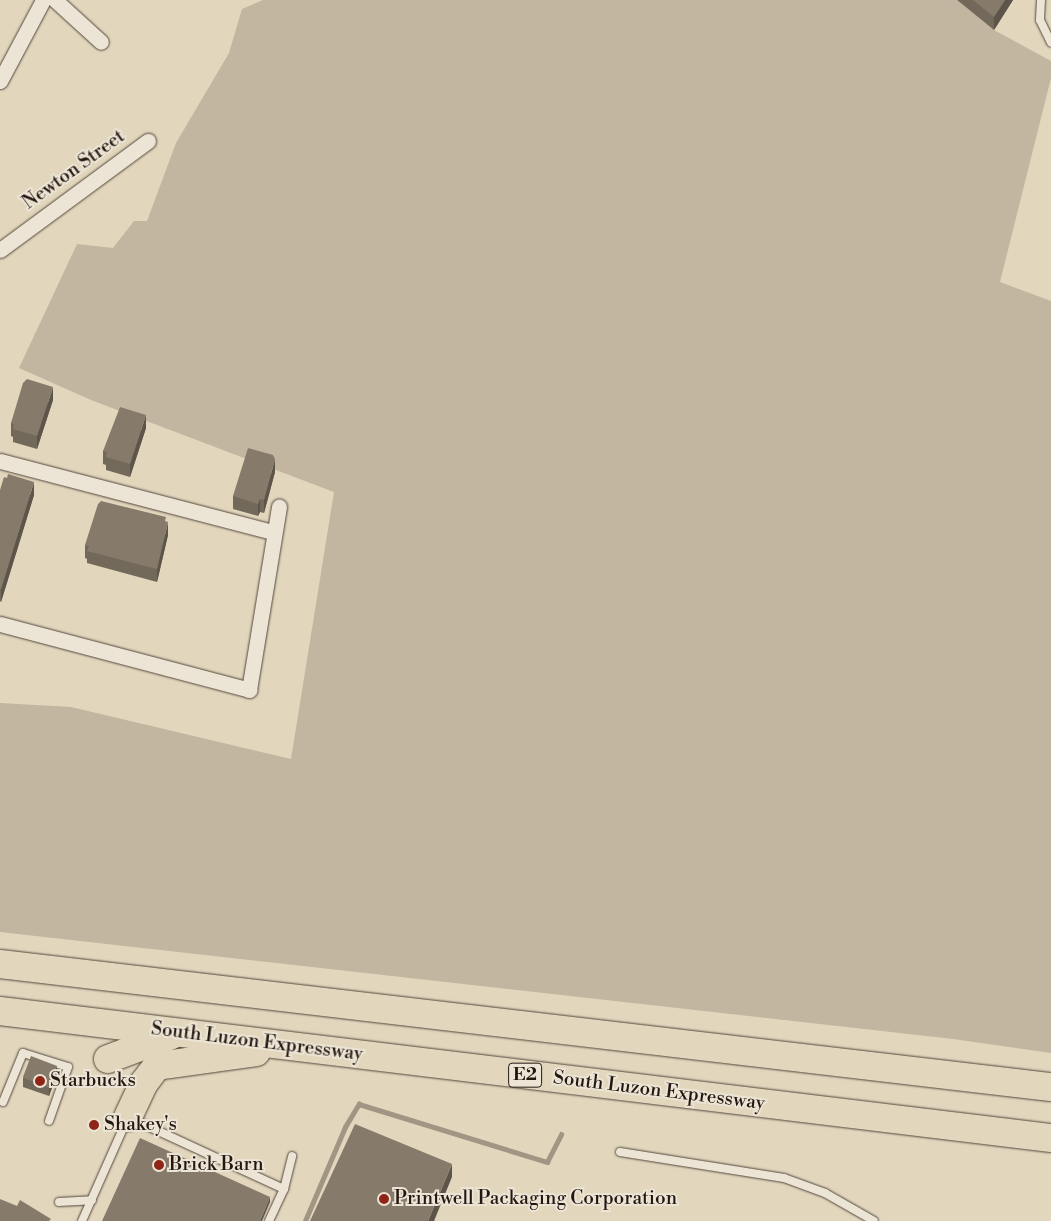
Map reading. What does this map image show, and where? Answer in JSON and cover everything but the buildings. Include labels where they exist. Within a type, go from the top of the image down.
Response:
[{"type":"highway","points":[[0,964],[1051,1087]]},
{"type":"highway","name":"South Luzon Expressway","points":[[0,1011],[1051,1138]]},
{"type":"highway","points":[[108,1059],[177,1033]]},
{"type":"highway","points":[[128,1117],[144,1083],[157,1066],[294,1046]]},
{"type":"street","points":[[0,81],[43,0]]},
{"type":"street","points":[[55,0],[93,31],[101,42]]},
{"type":"street","name":"Newton Street","points":[[0,250],[148,141]]},
{"type":"street","points":[[0,461],[273,532]]},
{"type":"street","points":[[0,624],[250,690],[273,532],[279,506]]},
{"type":"lane","points":[[1041,0],[1040,20],[1051,43]]},
{"type":"lane","points":[[3,1102],[23,1053],[68,1067],[49,1121]]},
{"type":"lane","points":[[82,1221],[128,1117],[284,1189]]},
{"type":"lane","points":[[620,1152],[784,1178],[825,1193],[874,1221]]},
{"type":"lane","points":[[269,1221],[284,1189],[292,1156]]},
{"type":"lane","points":[[59,1202],[92,1200]]},
{"type":"shaded area","points":[[263,0],[957,0],[994,30],[1051,61],[1051,78],[1000,282],[1051,301],[1051,1053],[953,1039],[0,932],[0,703],[71,707],[291,759],[334,492],[91,400],[19,368],[77,244],[113,248],[134,221],[147,221],[176,143],[229,53],[242,9]]},
{"type":"waterway","points":[[305,1221],[345,1127],[359,1104],[547,1162],[561,1134]]},
{"type":"place","name":"Starbucks","points":[[40,1081]]},
{"type":"place","name":"Shakey's","points":[[94,1125]]},
{"type":"place","name":"Brick Barn","points":[[159,1165]]},
{"type":"place","name":"Printwell Packaging Corporation","points":[[384,1199]]}]
